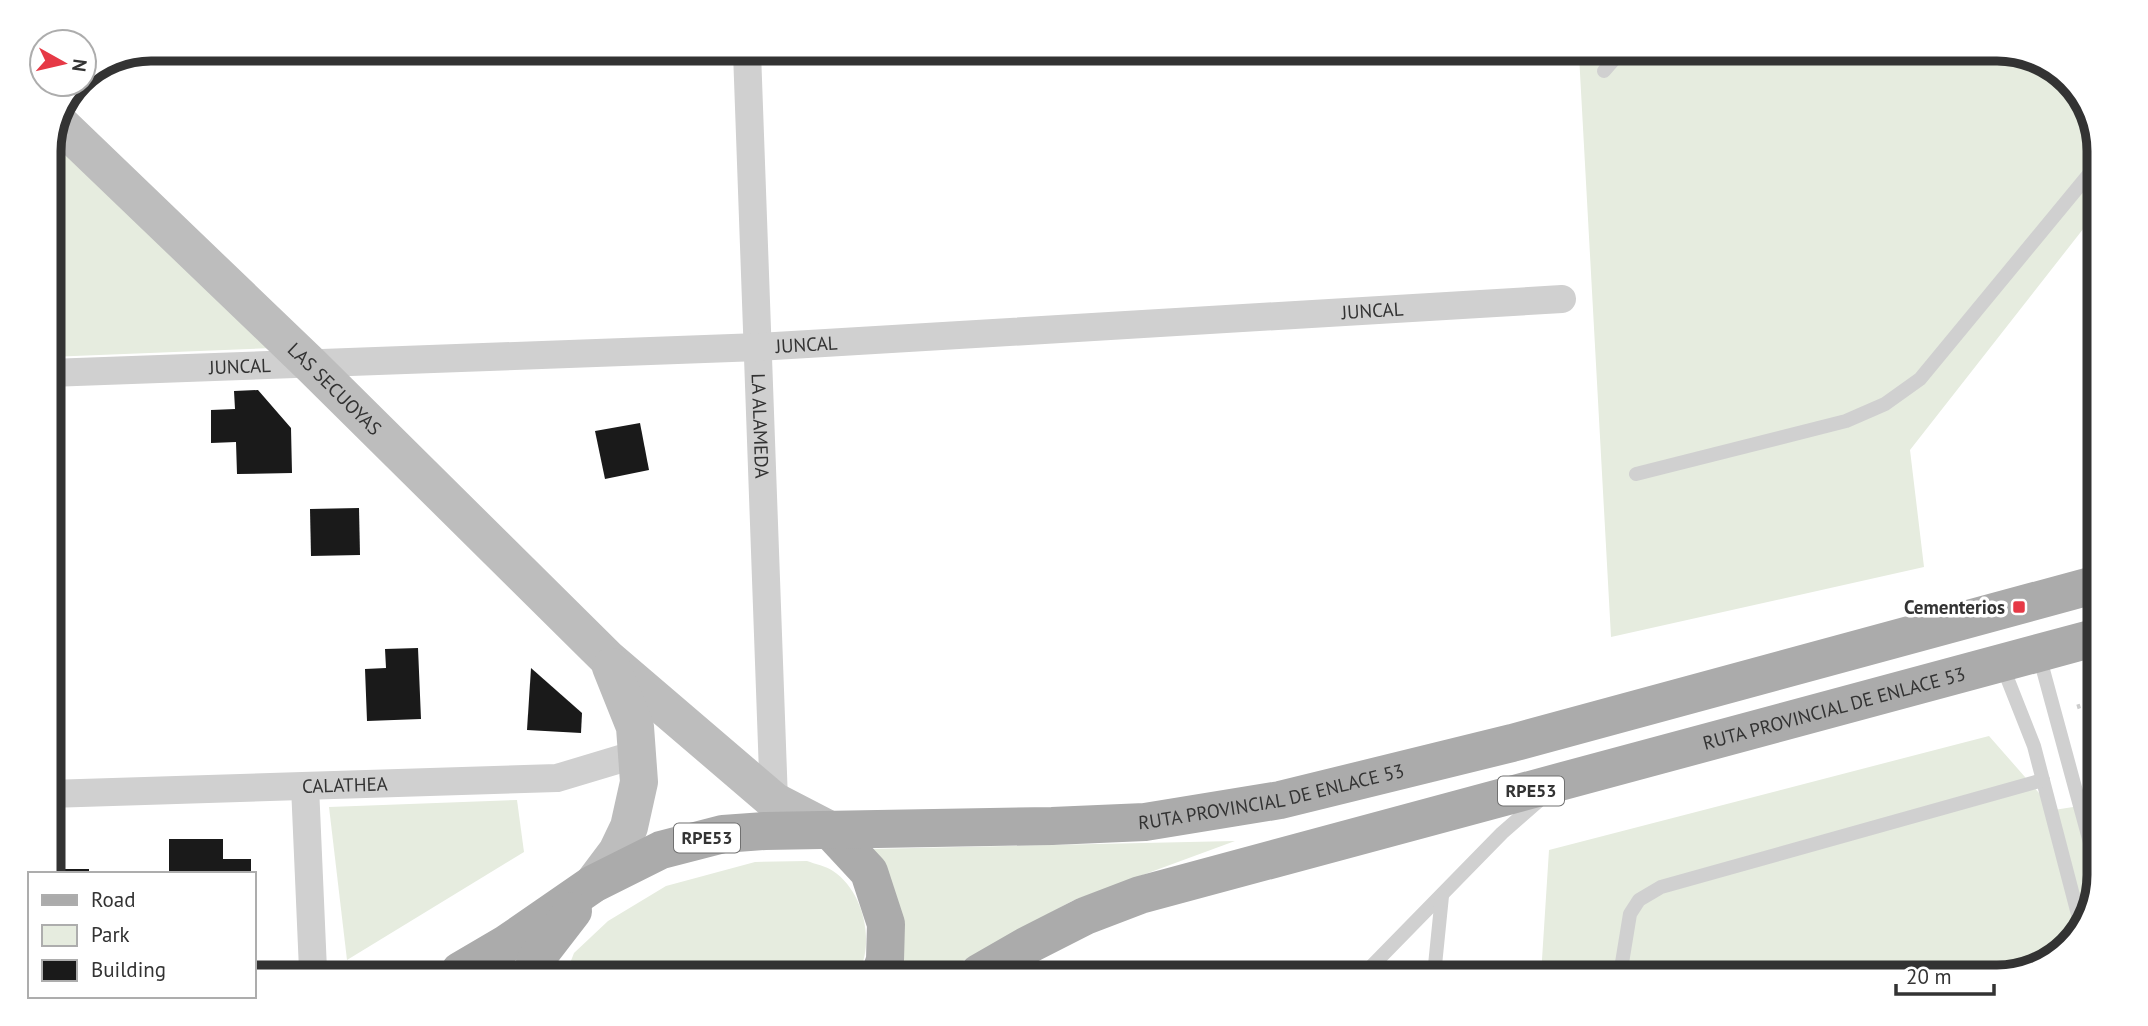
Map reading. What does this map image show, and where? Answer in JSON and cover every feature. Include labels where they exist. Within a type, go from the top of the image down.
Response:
[{"type":"main road","name":"LAS SECUOYAS","points":[[65,128],[311,365],[607,659],[774,801],[830,830]]},
{"type":"main road","name":"RUTA PROVINCIAL DE ENLACE 53","points":[[470,965],[506,944],[593,884],[661,850],[723,834],[1145,822],[1280,800],[1512,743],[2087,587]]},
{"type":"main road","name":"RUTA PROVINCIAL DE ENLACE 53","points":[[993,965],[1085,916],[1140,895],[2087,640]]},
{"type":"main road","points":[[593,884],[617,852],[629,827],[639,782],[635,727],[607,659]]},
{"type":"main road","points":[[830,830],[869,872],[886,925],[883,965]]},
{"type":"main road","name":"RPE53","points":[[534,965],[536,959],[593,884]]},
{"type":"street","name":"LA ALAMEDA","points":[[747,61],[774,801]]},
{"type":"street","name":"JUNCAL","points":[[61,373],[759,347],[1562,299]]},
{"type":"street","name":"CALATHEA","points":[[61,794],[557,778],[637,754]]},
{"type":"street","points":[[304,786],[313,965]]},
{"type":"lane","points":[[1604,71],[1613,61]]},
{"type":"lane","points":[[1636,474],[1846,421],[1885,404],[1920,379],[2087,177]]},
{"type":"lane","points":[[2039,653],[2087,831]]},
{"type":"lane","points":[[2001,663],[2034,747],[2078,914]]},
{"type":"lane","points":[[1621,965],[1629,914],[1639,900],[1661,887],[2043,780]]},
{"type":"lane","points":[[1373,965],[1502,834],[1559,783]]},
{"type":"lane","points":[[1435,965],[1442,896]]},
{"type":"green space","points":[[1579,61],[1996,61],[2014,63],[2042,73],[2060,88],[2075,106],[2084,128],[2087,146],[2087,224],[1910,450],[1924,567],[1611,637]]},
{"type":"green space","points":[[62,142],[273,348],[61,357]]},
{"type":"green space","points":[[1989,736],[2054,810],[2087,805],[2087,874],[2085,892],[2075,920],[2047,950],[2008,964],[1542,965],[1549,850]]},
{"type":"green space","points":[[517,800],[524,852],[347,960],[329,807]]},
{"type":"green space","points":[[1235,841],[1072,901],[956,965],[896,965],[870,849]]},
{"type":"green space","points":[[807,861],[824,866],[843,880],[859,903],[863,917],[866,946],[862,965],[569,965],[574,953],[608,921],[666,886],[755,862]]},
{"type":"building","points":[[258,390],[291,428],[292,473],[237,474],[236,442],[211,443],[211,410],[235,409],[234,391]]},
{"type":"building","points":[[640,423],[649,470],[605,479],[595,431]]},
{"type":"building","points":[[359,508],[360,555],[311,556],[310,509]]},
{"type":"building","points":[[418,648],[421,719],[367,721],[365,669],[386,668],[385,649]]},
{"type":"building","points":[[531,668],[582,713],[581,733],[527,730]]},
{"type":"building","points":[[169,839],[223,839],[223,859],[251,859],[251,872],[169,872]]},
{"type":"building","points":[[61,869],[89,869],[89,872],[61,872]]},
{"type":"place","name":"Cementerios","points":[[2019,607]]}]
